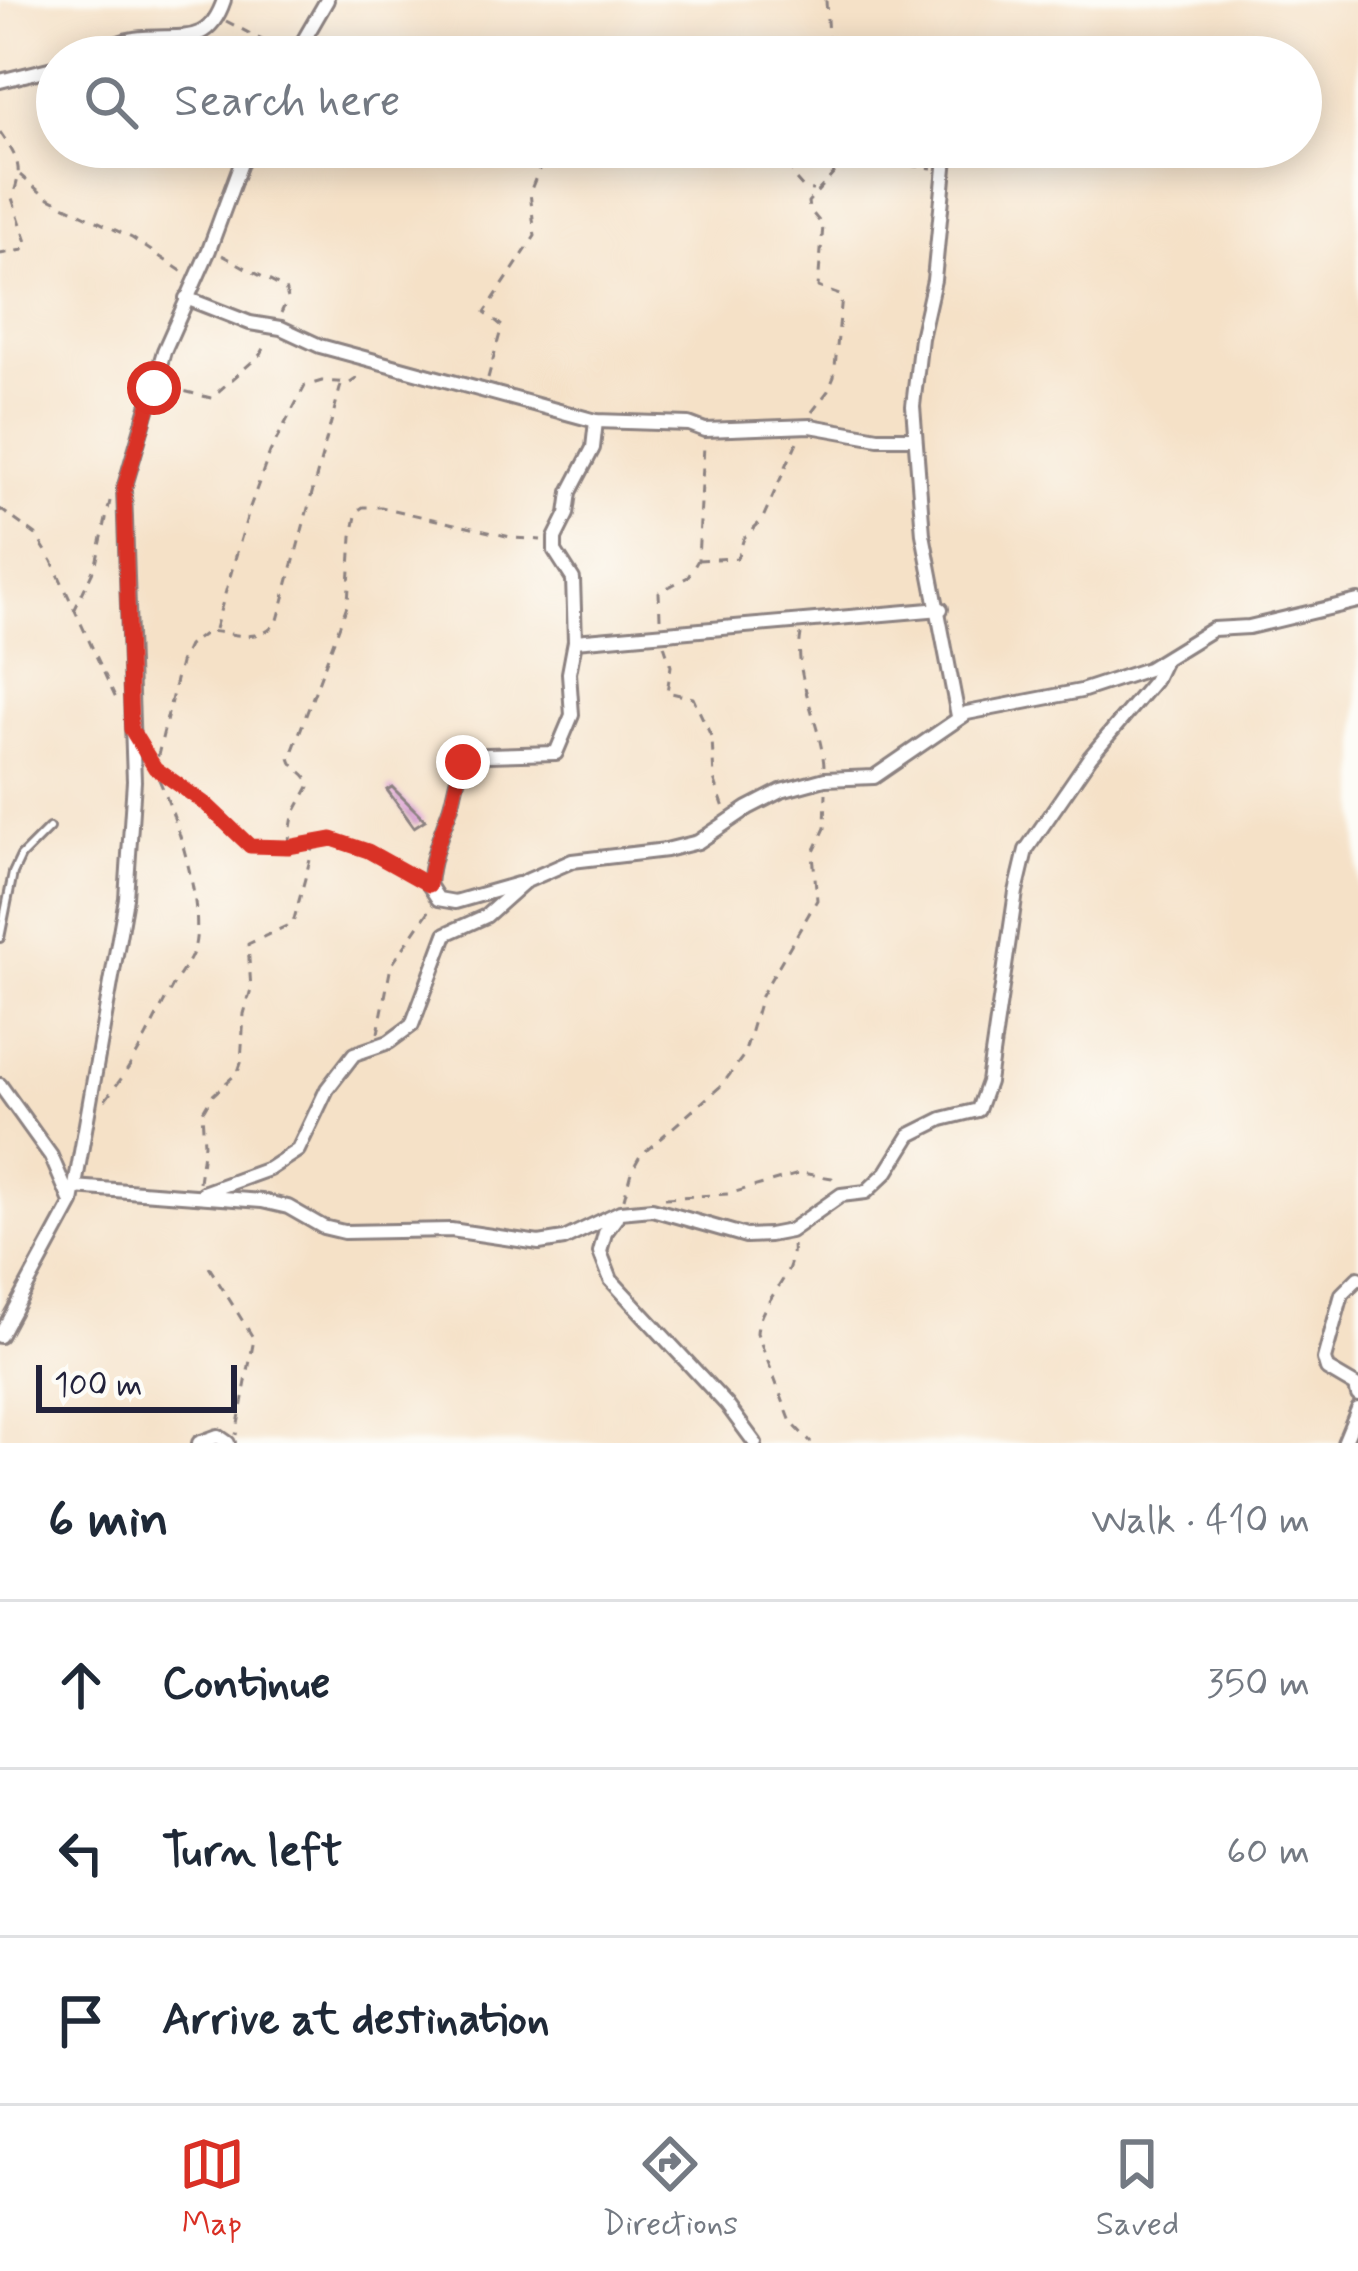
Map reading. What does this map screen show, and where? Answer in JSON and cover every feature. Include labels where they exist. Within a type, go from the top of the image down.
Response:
[{"type":"street","points":[[178,36],[199,35],[214,25],[224,0]]},
{"type":"street","points":[[306,36],[327,0]]},
{"type":"street","points":[[0,82],[36,73]]},
{"type":"street","points":[[0,1336],[72,1204],[132,851],[124,489],[186,298],[238,168]]},
{"type":"street","points":[[944,168],[934,280],[915,386],[914,438],[923,534],[958,716]]},
{"type":"street","points":[[186,298],[250,322],[281,328],[320,346],[596,421],[689,424],[705,430],[802,426],[878,438],[914,438]]},
{"type":"street","points":[[596,421],[592,448],[569,492],[567,514],[555,538],[555,551],[573,579],[575,641],[568,673],[572,715],[556,753],[482,755],[463,762],[429,885],[438,899],[455,902],[593,856],[666,850],[698,842],[724,822],[782,791],[825,779],[874,777],[958,716],[1081,691],[1163,660],[1214,629],[1249,627],[1358,601]]},
{"type":"street","points":[[575,641],[940,609]]},
{"type":"street","points":[[74,1186],[275,1203],[333,1231],[451,1229],[521,1243],[564,1239],[620,1212],[652,1209],[746,1236],[790,1231],[842,1195],[866,1192],[887,1172],[910,1136],[942,1118],[979,1110],[988,1082],[1026,850],[1090,757],[1154,681],[1163,660]]},
{"type":"street","points":[[196,1195],[244,1180],[291,1156],[305,1140],[333,1079],[354,1054],[389,1042],[412,1024],[446,934],[486,916],[524,882]]},
{"type":"street","points":[[0,1085],[50,1156],[72,1204]]},
{"type":"street","points":[[620,1212],[605,1233],[600,1252],[611,1280],[727,1405],[755,1443]]},
{"type":"street","points":[[1358,1278],[1342,1294],[1324,1359],[1328,1369],[1356,1386],[1358,1395]]},
{"type":"street","points":[[1345,1443],[1358,1409]]},
{"type":"street","points":[[200,1443],[218,1436],[231,1443]]},
{"type":"lane","points":[[0,938],[13,873],[21,856],[49,828]]},
{"type":"path","points":[[826,0],[828,36]]},
{"type":"path","points":[[218,16],[256,36]]},
{"type":"path","points":[[0,132],[16,157],[20,175],[12,198],[28,245],[0,254]]},
{"type":"path","points":[[484,390],[502,326],[485,314],[536,232],[530,192],[540,168]]},
{"type":"path","points":[[792,168],[804,189],[816,190]]},
{"type":"path","points":[[698,560],[734,559],[740,554],[744,538],[762,520],[788,468],[802,426],[834,377],[842,296],[818,286],[823,226],[808,205],[838,168]]},
{"type":"path","points":[[917,168],[944,171]]},
{"type":"path","points":[[20,175],[45,196],[132,238],[194,280]]},
{"type":"path","points":[[154,388],[174,387],[209,399],[261,354],[281,328],[288,298],[285,289],[209,250]]},
{"type":"path","points":[[214,631],[250,507],[280,431],[308,384],[322,380],[341,385],[361,378],[375,360]]},
{"type":"path","points":[[155,768],[180,663],[197,636],[214,631],[261,636],[278,620],[341,385]]},
{"type":"path","points":[[705,430],[698,560],[688,577],[659,592],[660,633],[671,666],[667,692],[693,698],[712,738],[714,779],[724,800],[724,822]]},
{"type":"path","points":[[73,613],[96,564],[113,494]]},
{"type":"path","points":[[288,847],[293,816],[310,785],[290,758],[348,603],[357,511],[381,507],[515,538],[555,538]]},
{"type":"path","points":[[0,509],[36,536],[52,561],[73,613],[155,768],[189,871],[194,951],[136,1061],[90,1118]]},
{"type":"path","points":[[620,1212],[640,1156],[733,1072],[744,1054],[761,996],[813,909],[818,892],[813,854],[825,828],[825,779],[822,743],[799,646],[804,620]]},
{"type":"path","points":[[155,768],[207,805],[250,846],[288,847],[332,839],[429,885]]},
{"type":"path","points":[[196,1195],[203,1167],[202,1113],[241,1063],[251,988],[248,944],[293,923],[315,842]]},
{"type":"path","points":[[376,1046],[391,966],[438,899]]},
{"type":"path","points":[[664,1198],[728,1194],[802,1173],[832,1178],[842,1195]]},
{"type":"path","points":[[790,1231],[792,1262],[758,1319],[757,1333],[791,1422],[811,1443]]},
{"type":"path","points":[[208,1267],[254,1339],[231,1443]]},
{"type":"building","points":[[392,787],[425,820],[414,827],[387,790]]},
{"type":"route","points":[[154,388],[124,489],[131,729],[155,768],[207,805],[250,846],[288,847],[332,839],[368,851],[429,885],[463,762]]}]
